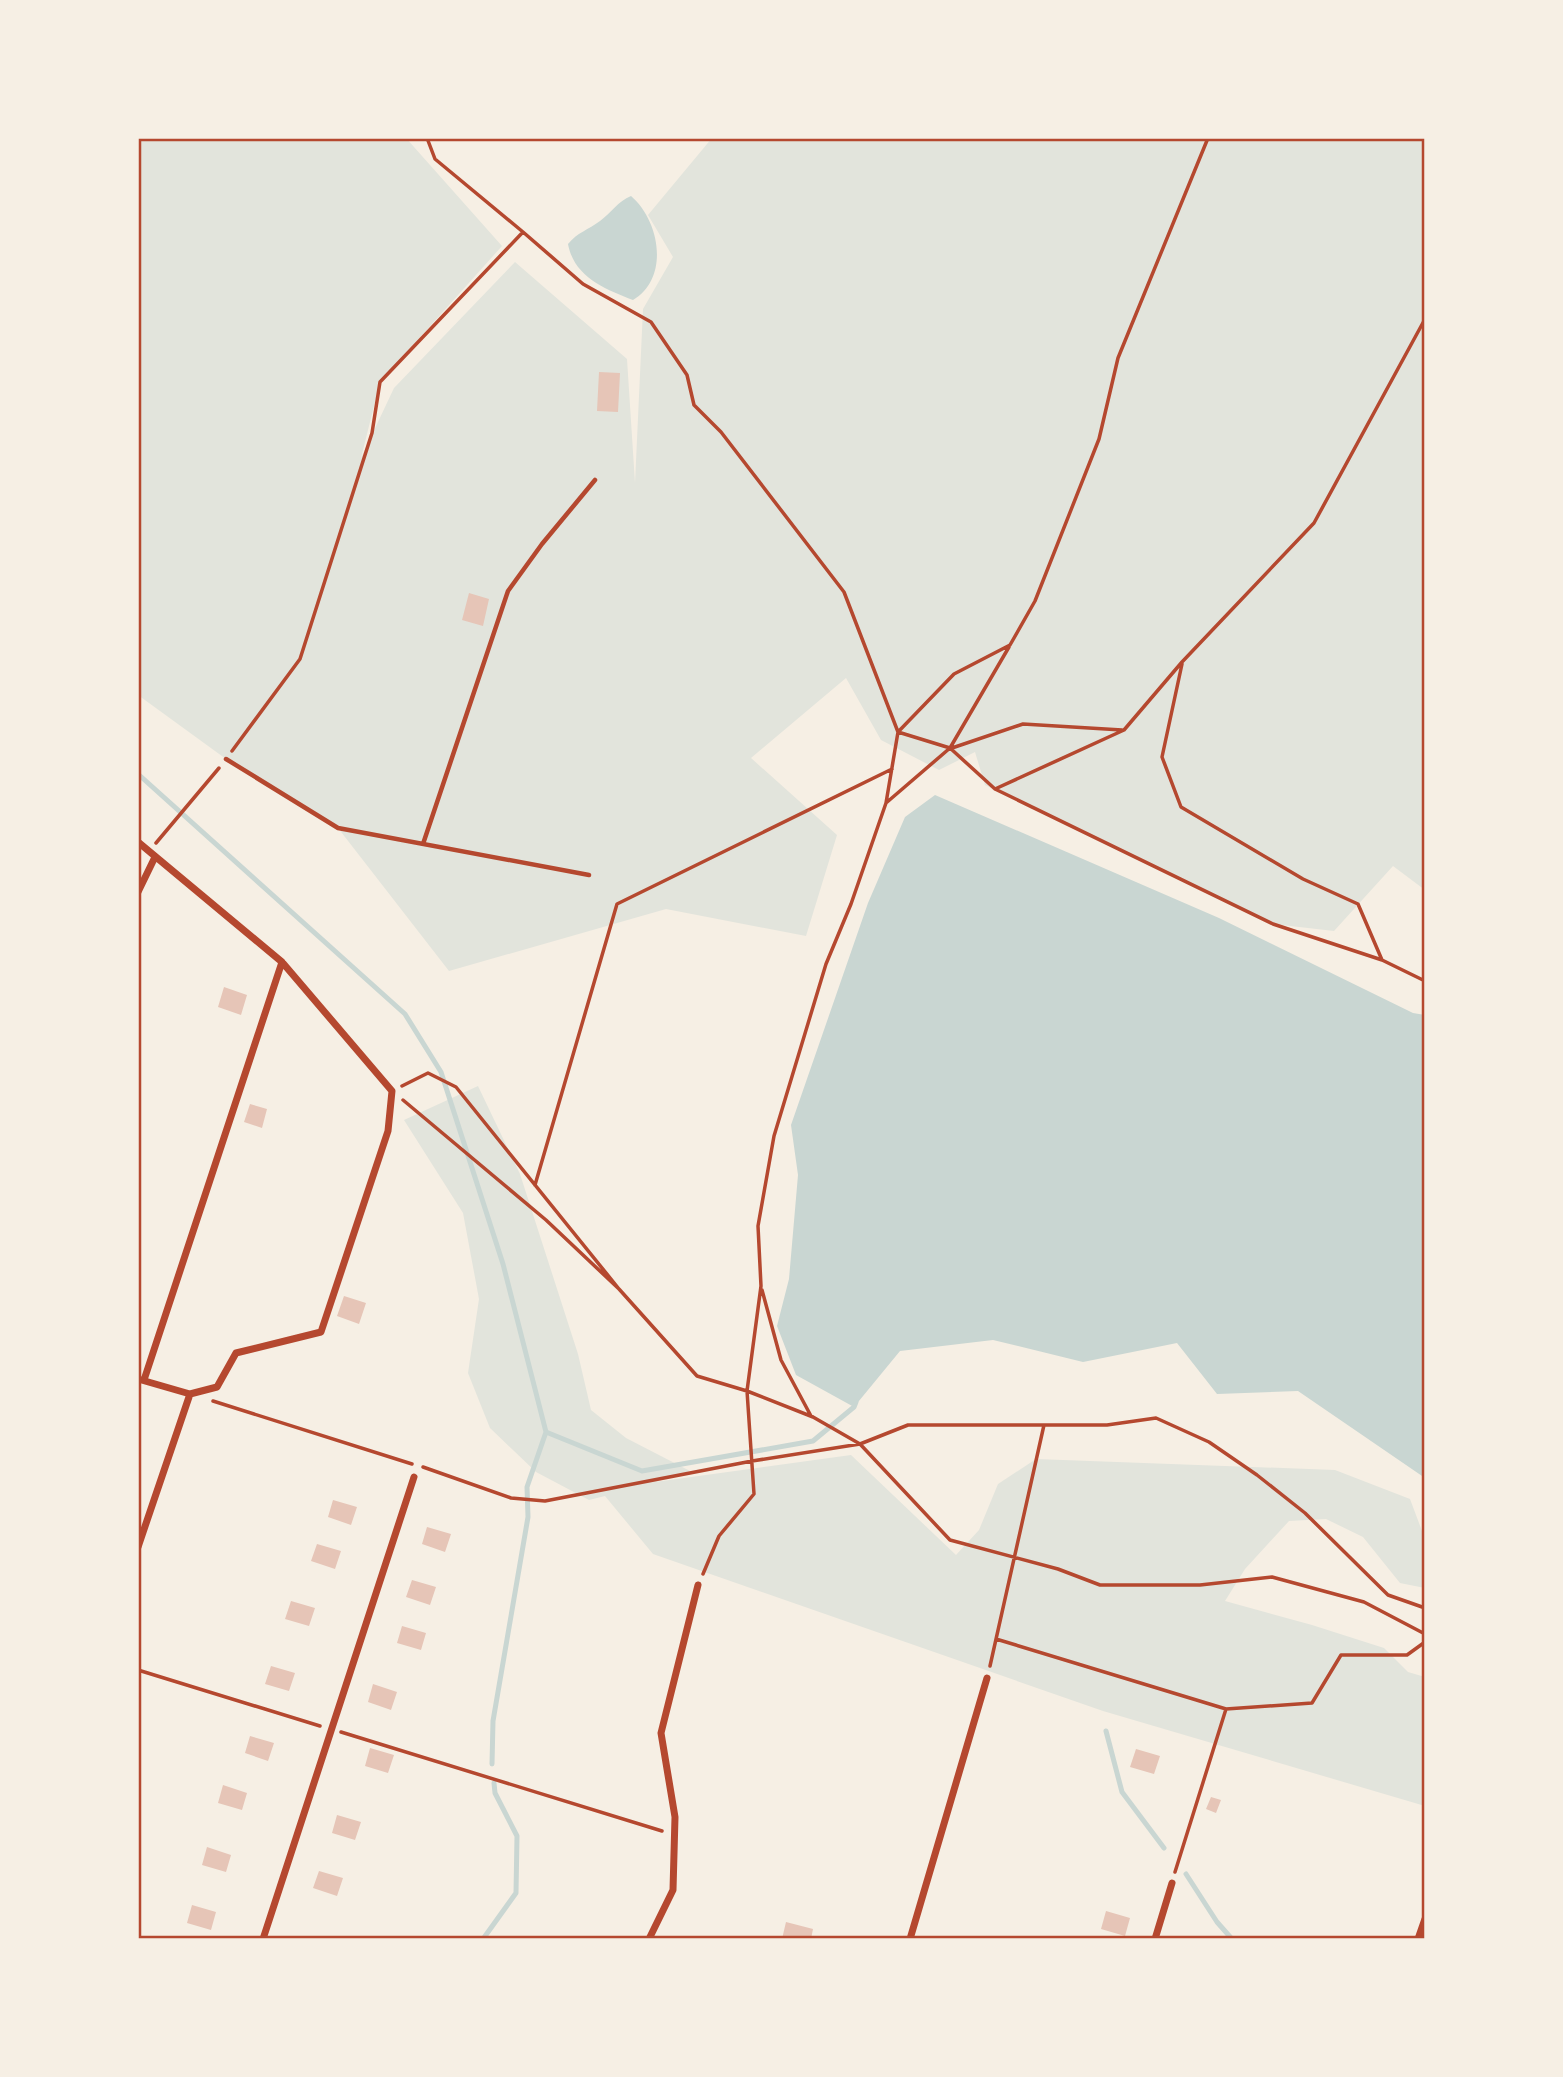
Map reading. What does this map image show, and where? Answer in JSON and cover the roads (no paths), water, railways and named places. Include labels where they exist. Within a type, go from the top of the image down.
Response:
[{"type":"street","points":[[138,842],[282,962],[392,1091],[388,1131],[321,1332],[236,1353],[217,1387],[190,1394],[141,1379],[282,962]]},
{"type":"street","points":[[138,892],[155,857]]},
{"type":"street","points":[[138,1547],[190,1394]]},
{"type":"street","points":[[263,1939],[414,1477]]},
{"type":"street","points":[[649,1939],[673,1891],[675,1817],[661,1733],[698,1585]]},
{"type":"street","points":[[910,1939],[987,1678]]},
{"type":"street","points":[[1154,1939],[1172,1883]]},
{"type":"street","points":[[1418,1939],[1425,1919]]},
{"type":"lane","points":[[423,844],[508,591],[542,544],[595,480]]},
{"type":"lane","points":[[226,759],[338,828],[589,875]]},
{"type":"waterway","points":[[138,774],[405,1014],[441,1072],[503,1264],[546,1432],[642,1471],[813,1441],[854,1407],[856,1402]]},
{"type":"waterway","points":[[492,1764],[493,1721],[528,1517],[527,1487],[546,1432]]},
{"type":"waterway","points":[[1106,1731],[1122,1792],[1164,1848]]},
{"type":"waterway","points":[[483,1939],[516,1893],[517,1836],[495,1793],[494,1783]]},
{"type":"waterway","points":[[1186,1874],[1217,1922],[1232,1939]]}]
